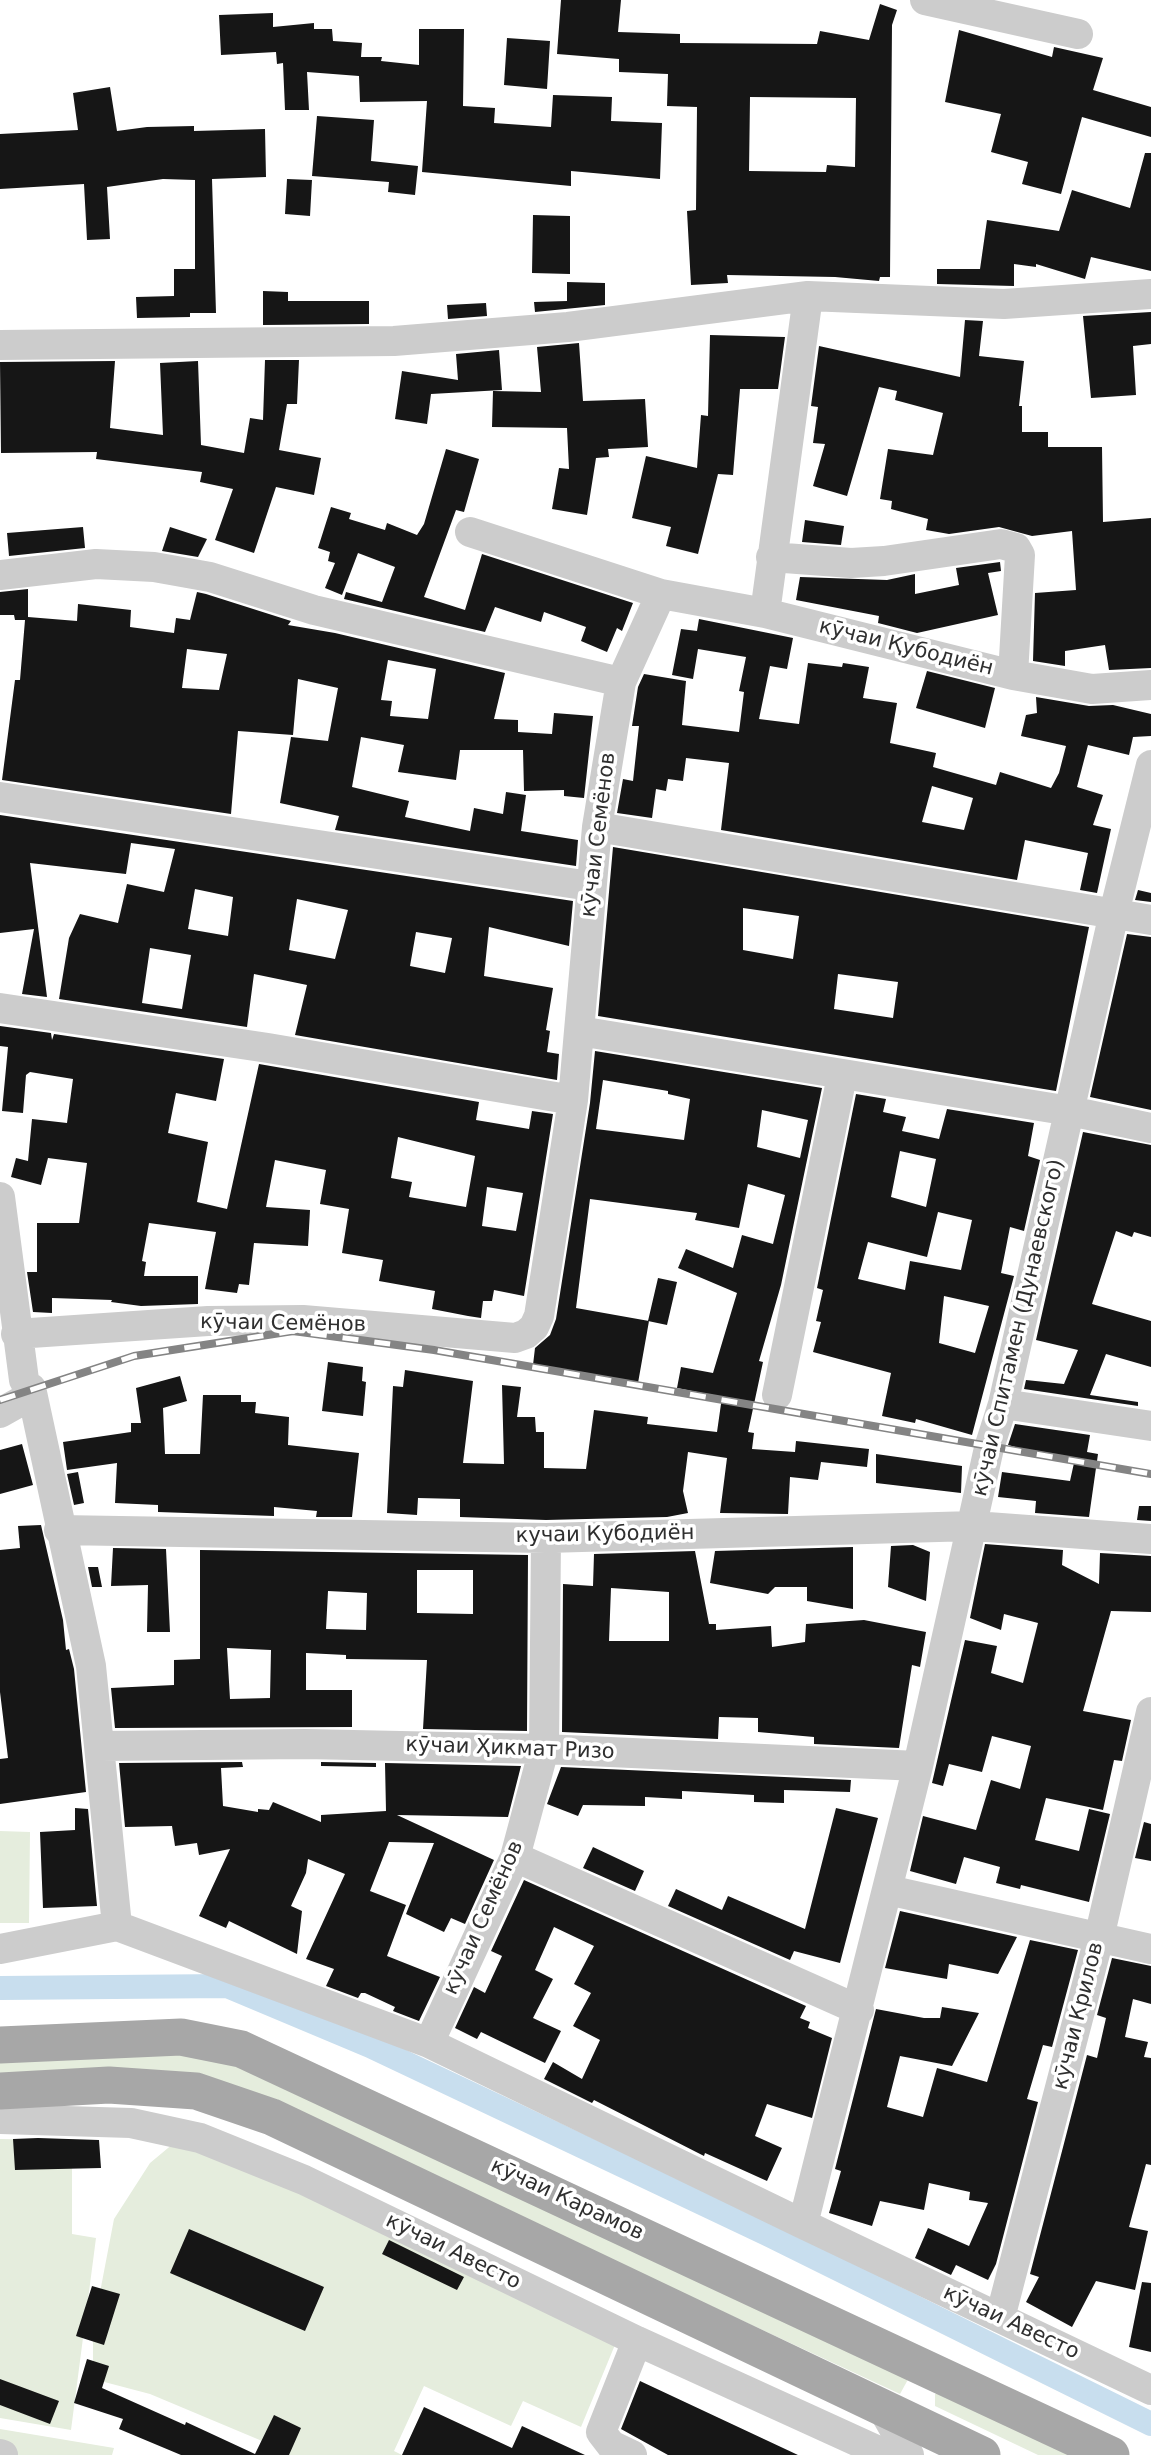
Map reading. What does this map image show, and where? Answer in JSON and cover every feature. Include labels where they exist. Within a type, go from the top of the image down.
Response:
[{"type":"main road","name":"кӯчаи Карамов","points":[[0,2045],[181,2037],[241,2049],[1111,2455]]},
{"type":"main road","points":[[0,2091],[109,2085],[196,2091],[272,2117],[982,2455]]},
{"type":"main road","points":[[843,2388],[837,2372],[838,2360],[850,2343],[863,2339]]},
{"type":"street","points":[[925,0],[1078,34]]},
{"type":"street","points":[[0,345],[394,341],[568,327],[808,296],[1004,304],[1151,294]]},
{"type":"street","points":[[765,613],[808,296]]},
{"type":"street","name":"кӯчаи Қубодиён","points":[[470,531],[661,594],[765,613],[1013,675],[1092,689],[1151,685]]},
{"type":"street","points":[[771,557],[851,563],[884,561],[1001,544],[1016,548],[1020,555],[1013,675]]},
{"type":"street","points":[[0,575],[96,564],[154,567],[210,577],[314,610],[621,682]]},
{"type":"street","name":"кӯчаи Семёнов","points":[[16,1334],[208,1321],[303,1320],[515,1338],[534,1327],[573,1100],[590,886],[621,682],[661,594]]},
{"type":"street","name":"кӯчаи Спитамен (Дунаевского)","points":[[888,1890],[974,1526],[989,1448],[1003,1404],[1114,913],[1151,765]]},
{"type":"street","points":[[0,797],[590,886]]},
{"type":"street","points":[[597,827],[1151,920]]},
{"type":"street","points":[[0,1008],[268,1048],[573,1100]]},
{"type":"street","points":[[579,1031],[842,1076],[1070,1111],[1151,1128]]},
{"type":"street","points":[[777,1395],[842,1076]]},
{"type":"street","points":[[0,1197],[16,1334],[19,1386],[0,1413]]},
{"type":"street","points":[[0,1950],[117,1926],[91,1666],[59,1530],[31,1388],[19,1386]]},
{"type":"street","points":[[1003,1404],[1151,1426]]},
{"type":"street","name":"кучаи Кубодиён","points":[[59,1530],[546,1538],[974,1526],[1151,1539]]},
{"type":"street","name":"кӯчаи Семёнов","points":[[429,2043],[515,1857],[544,1749],[546,1538]]},
{"type":"street","name":"кӯчаи Крилов","points":[[1000,2318],[1099,1938],[1151,1712]]},
{"type":"street","name":"кӯчаи Ҳикмат Ризо","points":[[101,1746],[305,1744],[544,1749],[918,1766]]},
{"type":"street","points":[[515,1857],[859,2010]]},
{"type":"street","points":[[803,2224],[888,1890],[1151,1949]]},
{"type":"street","name":"кӯчаи Авесто","points":[[117,1926],[429,2043],[1151,2390]]},
{"type":"street","name":"кӯчаи Авесто","points":[[0,2119],[131,2123],[200,2138],[304,2179],[637,2341],[887,2455]]},
{"type":"street","points":[[632,2455],[611,2445],[601,2432],[637,2341]]},
{"type":"street","points":[[881,2406],[909,2455]]},
{"type":"green space","points":[[0,1831],[30,1832],[29,1923],[0,1923]]},
{"type":"green space","points":[[147,2051],[217,2059],[280,2079],[911,2374],[900,2394],[268,2100],[0,2080],[0,2060]]},
{"type":"green space","points":[[180,2138],[617,2340],[581,2427],[523,2401],[511,2426],[424,2386],[394,2451],[402,2455],[271,2455],[274,2446],[150,2394],[93,2379],[93,2329],[114,2219],[150,2163]]},
{"type":"green space","points":[[0,2139],[72,2140],[72,2234],[96,2238],[71,2430],[0,2418]]},
{"type":"green space","points":[[941,2391],[1080,2455],[1038,2455],[935,2406],[935,2394]]},
{"type":"green space","points":[[0,2429],[114,2448],[112,2455],[0,2455]]},
{"type":"building","points":[[561,0],[621,0],[618,32],[680,34],[680,43],[817,44],[820,31],[869,40],[880,4],[897,10],[892,25],[890,277],[880,277],[879,281],[835,277],[727,275],[728,283],[691,285],[687,211],[696,210],[697,107],[667,106],[668,74],[619,72],[619,59],[557,54]],"holes":[[[750,97],[856,98],[855,167],[827,165],[826,172],[749,171]]]},
{"type":"building","points":[[273,13],[273,27],[314,23],[314,29],[332,29],[333,41],[362,43],[361,57],[382,57],[381,61],[419,65],[419,29],[464,29],[463,106],[495,108],[494,123],[551,127],[553,95],[612,97],[611,121],[662,123],[660,179],[571,171],[571,186],[422,172],[427,101],[360,102],[359,76],[307,72],[309,110],[285,110],[283,63],[277,64],[276,52],[221,55],[219,15]]},
{"type":"building","points":[[959,30],[1052,57],[1054,47],[1103,58],[1093,90],[1151,107],[1151,137],[1082,117],[1061,194],[1022,184],[1028,162],[991,152],[1001,114],[945,102]]},
{"type":"building","points":[[507,38],[550,41],[547,89],[504,85]]},
{"type":"building","points":[[110,87],[117,131],[194,126],[194,131],[265,129],[266,177],[212,179],[216,313],[190,313],[190,317],[137,318],[136,297],[174,296],[174,269],[195,269],[195,180],[163,179],[107,187],[110,239],[87,240],[84,184],[0,189],[0,134],[78,130],[73,93]]},
{"type":"building","points":[[317,116],[374,120],[371,161],[418,166],[415,195],[388,192],[389,182],[312,176]]},
{"type":"building","points":[[1145,153],[1151,153],[1151,271],[1091,257],[1085,279],[1036,264],[1036,267],[1014,264],[1014,286],[937,284],[937,269],[980,269],[987,220],[1059,231],[1072,190],[1130,208]]},
{"type":"building","points":[[287,179],[312,180],[310,216],[285,214]]},
{"type":"building","points":[[533,215],[570,216],[570,274],[532,273]]},
{"type":"building","points":[[567,282],[605,283],[605,305],[535,312],[534,302],[567,301]]},
{"type":"building","points":[[263,291],[288,292],[288,301],[369,301],[369,324],[263,325]]},
{"type":"building","points":[[486,303],[487,316],[448,319],[447,305]]},
{"type":"building","points":[[1151,312],[1151,344],[1133,346],[1136,395],[1091,398],[1083,316]]},
{"type":"building","points":[[965,320],[983,321],[979,356],[1024,361],[1019,406],[1022,406],[1022,432],[1048,432],[1048,447],[1102,447],[1103,522],[1151,518],[1151,668],[1109,670],[1105,645],[1065,651],[1065,666],[1033,661],[1035,593],[1076,590],[1072,531],[1032,536],[999,527],[949,534],[926,530],[928,519],[891,509],[892,501],[880,499],[888,449],[933,455],[943,413],[895,400],[897,391],[879,387],[847,496],[813,486],[825,444],[813,443],[818,407],[811,406],[819,346],[960,377]]},
{"type":"building","points":[[710,335],[785,337],[778,389],[740,389],[733,475],[718,474],[698,554],[666,546],[671,527],[632,518],[646,456],[697,468],[701,415],[708,416]]},
{"type":"building","points":[[579,343],[583,401],[645,399],[648,447],[608,449],[609,457],[596,458],[587,515],[552,509],[559,468],[569,469],[567,428],[492,427],[493,391],[541,392],[537,347]]},
{"type":"building","points":[[499,350],[502,390],[431,394],[427,424],[395,419],[402,371],[458,380],[456,354]]},
{"type":"building","points":[[265,360],[299,360],[297,404],[287,404],[279,450],[321,458],[314,495],[276,487],[254,553],[215,540],[233,489],[200,482],[202,472],[96,459],[97,452],[1,453],[0,362],[115,361],[110,428],[163,435],[160,363],[198,361],[201,445],[244,453],[250,418],[263,420]]},
{"type":"building","points":[[446,449],[479,459],[464,512],[456,510],[424,597],[465,610],[482,554],[633,603],[622,631],[617,628],[607,652],[581,641],[586,627],[544,612],[541,622],[495,607],[485,632],[344,599],[346,592],[382,602],[395,567],[358,553],[342,595],[325,588],[335,563],[328,561],[330,552],[318,548],[331,507],[351,513],[349,519],[385,530],[387,523],[417,535],[424,524]]},
{"type":"building","points":[[805,520],[844,526],[841,545],[802,542]]},
{"type":"building","points":[[83,527],[85,548],[9,556],[7,533]]},
{"type":"building","points":[[170,527],[207,539],[198,557],[162,551]]},
{"type":"building","points":[[1000,562],[1001,571],[988,573],[998,615],[917,633],[878,623],[879,616],[796,600],[800,577],[887,580],[915,574],[915,594],[959,585],[956,568]]},
{"type":"building","points":[[28,589],[28,617],[77,621],[78,604],[131,610],[130,627],[174,633],[176,618],[190,620],[197,592],[291,621],[288,625],[335,633],[505,673],[494,719],[518,720],[518,732],[552,734],[554,713],[593,716],[584,798],[564,796],[564,790],[524,791],[523,750],[460,750],[456,780],[398,772],[404,745],[361,737],[352,787],[409,801],[405,817],[470,831],[474,808],[503,814],[506,792],[526,795],[521,831],[578,840],[576,866],[335,830],[339,816],[280,803],[291,737],[328,741],[338,688],[298,679],[293,735],[238,731],[231,814],[2,780],[15,680],[20,680],[25,620],[15,620],[14,615],[0,615],[0,592]],"holes":[[[187,649],[227,654],[219,690],[182,688]],[[388,660],[436,669],[428,719],[390,716],[392,701],[381,700]]]},
{"type":"building","points":[[699,619],[793,638],[787,669],[770,666],[759,719],[799,724],[808,663],[842,667],[843,663],[869,667],[863,698],[897,703],[890,743],[936,753],[933,767],[996,785],[1000,772],[1051,788],[1059,773],[1066,746],[1021,736],[1026,715],[1037,713],[1036,697],[1089,706],[1113,705],[1151,714],[1151,736],[1133,737],[1129,755],[1088,745],[1077,787],[1103,795],[1093,825],[1111,829],[1097,893],[1080,890],[1088,853],[1025,840],[1017,880],[721,830],[729,763],[686,758],[683,781],[668,779],[666,791],[656,789],[652,818],[617,813],[623,779],[633,781],[639,726],[632,726],[638,687],[644,674],[686,681],[682,725],[739,732],[744,692],[739,691],[746,657],[698,649],[693,679],[672,675],[681,629],[697,631]],"holes":[[[932,786],[973,798],[964,830],[922,822]]]},
{"type":"building","points":[[927,671],[995,688],[985,728],[916,708]]},
{"type":"building","points":[[0,815],[573,901],[569,946],[489,927],[484,976],[553,988],[546,1030],[550,1031],[547,1052],[559,1054],[557,1080],[295,1035],[307,985],[254,974],[247,1027],[59,999],[69,938],[80,914],[118,923],[127,884],[164,892],[175,849],[131,843],[126,874],[30,863],[47,997],[22,994],[34,929],[0,933]],"holes":[[[195,889],[233,897],[228,936],[188,929]],[[297,899],[348,910],[335,959],[289,950]],[[416,932],[452,938],[445,973],[410,966]],[[150,948],[191,955],[182,1009],[142,1003]]]},
{"type":"building","points":[[613,847],[1089,927],[1056,1091],[598,1016]],"holes":[[[743,908],[799,916],[793,959],[743,950]],[[838,974],[898,982],[893,1018],[834,1009]]]},
{"type":"building","points":[[1138,890],[1151,893],[1151,902],[1135,900]]},
{"type":"building","points":[[1127,934],[1151,937],[1151,1110],[1090,1097]]},
{"type":"building","points":[[0,1026],[51,1033],[52,1040],[54,1034],[224,1059],[216,1101],[176,1093],[168,1133],[208,1142],[197,1202],[227,1209],[259,1064],[479,1102],[476,1120],[529,1129],[532,1111],[553,1114],[524,1296],[494,1290],[492,1301],[483,1301],[481,1318],[432,1309],[435,1291],[379,1281],[383,1260],[342,1253],[349,1209],[320,1204],[326,1170],[275,1160],[266,1207],[310,1210],[308,1246],[254,1243],[249,1285],[239,1284],[237,1293],[205,1289],[216,1232],[149,1223],[142,1261],[146,1262],[144,1276],[198,1276],[198,1304],[141,1306],[111,1302],[112,1300],[52,1298],[52,1313],[33,1312],[27,1272],[37,1272],[37,1223],[79,1223],[87,1163],[48,1158],[41,1185],[11,1177],[16,1158],[28,1161],[32,1119],[67,1123],[73,1079],[30,1072],[26,1075],[23,1113],[2,1111],[8,1047],[0,1046]],"holes":[[[398,1137],[475,1156],[466,1207],[409,1197],[412,1182],[391,1178]],[[487,1187],[523,1193],[516,1231],[482,1226]]]},
{"type":"building","points":[[595,1051],[822,1088],[781,1285],[759,1361],[763,1362],[748,1432],[754,1433],[752,1449],[795,1452],[796,1441],[869,1449],[867,1467],[821,1462],[818,1480],[790,1477],[788,1514],[720,1513],[727,1458],[688,1452],[683,1491],[688,1513],[667,1517],[546,1520],[460,1517],[460,1499],[418,1498],[417,1515],[387,1513],[393,1386],[403,1387],[405,1370],[473,1381],[463,1463],[504,1464],[502,1385],[521,1387],[517,1417],[535,1417],[536,1432],[544,1432],[544,1468],[586,1469],[594,1410],[648,1417],[647,1424],[717,1432],[722,1397],[677,1388],[681,1367],[713,1373],[737,1293],[678,1268],[686,1249],[733,1268],[742,1235],[773,1244],[785,1195],[748,1184],[739,1228],[695,1220],[697,1213],[590,1199],[576,1308],[649,1321],[638,1383],[533,1365],[535,1348],[550,1335],[556,1319],[590,1103]],"holes":[[[603,1080],[668,1091],[668,1094],[690,1099],[684,1140],[596,1129]],[[762,1110],[808,1120],[800,1158],[757,1147]]]},
{"type":"building","points":[[856,1094],[886,1099],[883,1112],[906,1117],[902,1131],[939,1139],[947,1109],[1034,1123],[1028,1156],[1040,1160],[1024,1231],[1010,1227],[1001,1273],[1014,1276],[972,1435],[916,1419],[915,1423],[882,1416],[891,1373],[813,1352],[821,1322],[816,1321],[823,1290],[817,1288]],"holes":[[[900,1151],[936,1159],[926,1207],[891,1197]],[[938,1212],[972,1220],[961,1270],[910,1261],[905,1290],[858,1279],[868,1242],[927,1257]],[[944,1296],[989,1306],[975,1353],[939,1343]]]},
{"type":"building","points":[[1083,1132],[1151,1145],[1151,1237],[1134,1232],[1132,1237],[1116,1231],[1092,1304],[1151,1321],[1151,1367],[1106,1354],[1090,1395],[1138,1402],[1138,1406],[1024,1389],[1026,1380],[1064,1384],[1078,1350],[1036,1340]]},
{"type":"building","points":[[658,1278],[677,1282],[667,1325],[648,1321]]},
{"type":"building","points":[[328,1362],[363,1367],[362,1381],[366,1382],[363,1416],[322,1411]]},
{"type":"building","points":[[180,1376],[187,1401],[163,1408],[165,1454],[200,1454],[203,1395],[241,1395],[241,1402],[256,1402],[255,1413],[289,1417],[288,1445],[359,1453],[352,1517],[316,1517],[317,1511],[274,1507],[274,1516],[158,1512],[158,1505],[115,1503],[117,1463],[67,1470],[63,1442],[131,1432],[131,1423],[141,1423],[136,1388]]},
{"type":"building","points":[[1015,1424],[1090,1435],[1087,1452],[1098,1454],[1089,1517],[1035,1513],[1036,1501],[998,1497],[1002,1472],[1070,1481],[1074,1463],[1008,1445]]},
{"type":"building","points":[[22,1444],[33,1485],[0,1494],[0,1450]]},
{"type":"building","points":[[876,1454],[962,1466],[961,1493],[876,1483]]},
{"type":"building","points":[[78,1472],[84,1503],[74,1505],[67,1474]]},
{"type":"building","points":[[1139,1506],[1151,1506],[1151,1521],[1137,1520]]},
{"type":"building","points":[[41,1525],[63,1620],[66,1650],[69,1649],[74,1669],[86,1792],[0,1804],[0,1759],[8,1758],[0,1692],[0,1550],[20,1548],[18,1526]]},
{"type":"building","points":[[985,1544],[1063,1550],[1062,1565],[1099,1584],[1100,1553],[1151,1556],[1151,1612],[1111,1611],[1083,1711],[1131,1720],[1122,1761],[1114,1760],[1103,1810],[1046,1798],[1035,1840],[1079,1851],[1089,1809],[1110,1814],[1089,1902],[1021,1885],[1020,1889],[996,1883],[1000,1867],[964,1857],[956,1884],[910,1871],[923,1816],[976,1830],[991,1780],[1020,1789],[1031,1746],[992,1736],[982,1772],[949,1764],[943,1786],[932,1783],[965,1640],[997,1646],[991,1673],[1023,1683],[1038,1623],[1004,1614],[1001,1630],[970,1618]]},
{"type":"building","points":[[913,1545],[930,1552],[926,1601],[888,1587],[891,1546]]},
{"type":"building","points":[[853,1547],[853,1609],[807,1601],[807,1587],[775,1587],[768,1594],[710,1583],[715,1551]]},
{"type":"building","points":[[113,1548],[166,1549],[170,1632],[147,1632],[148,1585],[111,1586]]},
{"type":"building","points":[[200,1550],[528,1555],[527,1731],[423,1729],[427,1660],[346,1659],[346,1655],[306,1653],[306,1690],[352,1690],[352,1727],[115,1728],[111,1688],[174,1685],[174,1660],[200,1659]],"holes":[[[417,1570],[473,1570],[473,1614],[417,1613]],[[328,1591],[367,1593],[366,1630],[326,1629]],[[227,1648],[271,1650],[270,1698],[230,1699]]]},
{"type":"building","points":[[695,1551],[709,1624],[716,1624],[716,1630],[771,1626],[772,1647],[805,1642],[806,1624],[864,1620],[926,1632],[920,1667],[912,1665],[899,1748],[814,1744],[814,1737],[758,1732],[758,1718],[719,1717],[718,1739],[562,1732],[563,1584],[593,1586],[594,1554]],"holes":[[[611,1588],[669,1592],[669,1641],[609,1641]]]},
{"type":"building","points":[[88,1567],[98,1567],[102,1587],[92,1587]]},
{"type":"building","points":[[242,1762],[243,1767],[221,1768],[223,1806],[258,1812],[258,1809],[269,1810],[273,1802],[321,1822],[321,1815],[386,1811],[385,1763],[521,1766],[508,1817],[397,1815],[494,1860],[465,1924],[451,1918],[444,1932],[406,1914],[434,1843],[389,1842],[370,1891],[406,1905],[387,1956],[440,1977],[419,2021],[393,2011],[395,2007],[365,1993],[361,1993],[358,1998],[326,1986],[334,1969],[306,1959],[345,1874],[308,1859],[306,1873],[291,1906],[302,1911],[297,1954],[229,1921],[226,1928],[199,1916],[230,1849],[199,1855],[197,1843],[175,1846],[172,1826],[125,1827],[119,1763]]},
{"type":"building","points":[[321,1762],[376,1763],[376,1767],[321,1766]]},
{"type":"building","points":[[561,1767],[851,1780],[850,1792],[784,1790],[784,1803],[754,1802],[754,1795],[682,1791],[682,1799],[645,1797],[645,1806],[583,1805],[578,1816],[547,1804]]},
{"type":"building","points":[[75,1808],[88,1809],[97,1906],[43,1908],[40,1832],[75,1830]]},
{"type":"building","points":[[836,1808],[878,1818],[840,1963],[794,1951],[790,1960],[668,1906],[676,1889],[722,1910],[728,1896],[805,1929]]},
{"type":"building","points":[[1144,1822],[1151,1824],[1151,1861],[1135,1858]]},
{"type":"building","points":[[593,1847],[644,1871],[635,1891],[583,1868]]},
{"type":"building","points":[[524,1880],[806,2006],[800,2018],[810,2022],[808,2028],[832,2038],[812,2118],[767,2104],[755,2136],[782,2148],[767,2181],[705,2153],[704,2156],[594,2100],[592,2103],[544,2079],[553,2062],[582,2079],[600,2040],[573,2026],[591,1993],[574,1984],[594,1946],[554,1927],[535,1970],[553,1979],[533,2018],[561,2031],[545,2063],[481,2032],[477,2039],[455,2028],[474,1987],[485,1993],[502,1956],[491,1951]]},
{"type":"building","points":[[900,1911],[1017,1937],[998,1974],[949,1964],[947,1979],[885,1968]]},
{"type":"building","points":[[1030,1940],[1078,1950],[1052,2047],[1043,2045],[1027,2099],[1038,2102],[996,2264],[988,2280],[956,2265],[951,2275],[915,2258],[928,2228],[969,2246],[988,2203],[969,2200],[970,2192],[929,2183],[924,2210],[880,2201],[872,2226],[829,2213],[841,2171],[835,2169],[876,2009],[924,2018],[940,2018],[942,2007],[979,2013],[952,2066],[900,2056],[887,2107],[923,2117],[937,2068],[987,2082]]},
{"type":"building","points":[[1112,1958],[1151,1966],[1151,2004],[1133,1999],[1125,2037],[1148,2042],[1144,2057],[1151,2058],[1151,2165],[1146,2164],[1129,2227],[1148,2231],[1135,2290],[1096,2281],[1072,2327],[1026,2302],[1039,2277],[1030,2274],[1087,2055],[1097,2058],[1106,2018],[1097,2015]]},
{"type":"building","points":[[13,2139],[99,2140],[101,2168],[15,2170]]},
{"type":"building","points":[[189,2229],[324,2287],[305,2331],[170,2273]]},
{"type":"building","points":[[389,2240],[464,2277],[457,2290],[382,2254]]},
{"type":"building","points":[[1142,2282],[1151,2283],[1151,2352],[1129,2347]]},
{"type":"building","points":[[92,2286],[120,2294],[104,2345],[76,2336]]},
{"type":"building","points":[[87,2359],[109,2366],[102,2388],[255,2454],[274,2415],[301,2428],[289,2455],[181,2455],[119,2429],[123,2419],[74,2403]]},
{"type":"building","points":[[0,2379],[59,2401],[50,2424],[0,2405]]},
{"type":"building","points":[[640,2381],[798,2455],[668,2455],[621,2429]]},
{"type":"building","points":[[424,2407],[512,2448],[522,2426],[585,2455],[402,2455]]},
{"type":"waterway","points":[[0,1988],[227,1986],[370,2046],[769,2235],[1151,2424]]},
{"type":"railway","points":[[0,1400],[134,1356],[293,1331],[434,1350],[1151,1474]]}]
